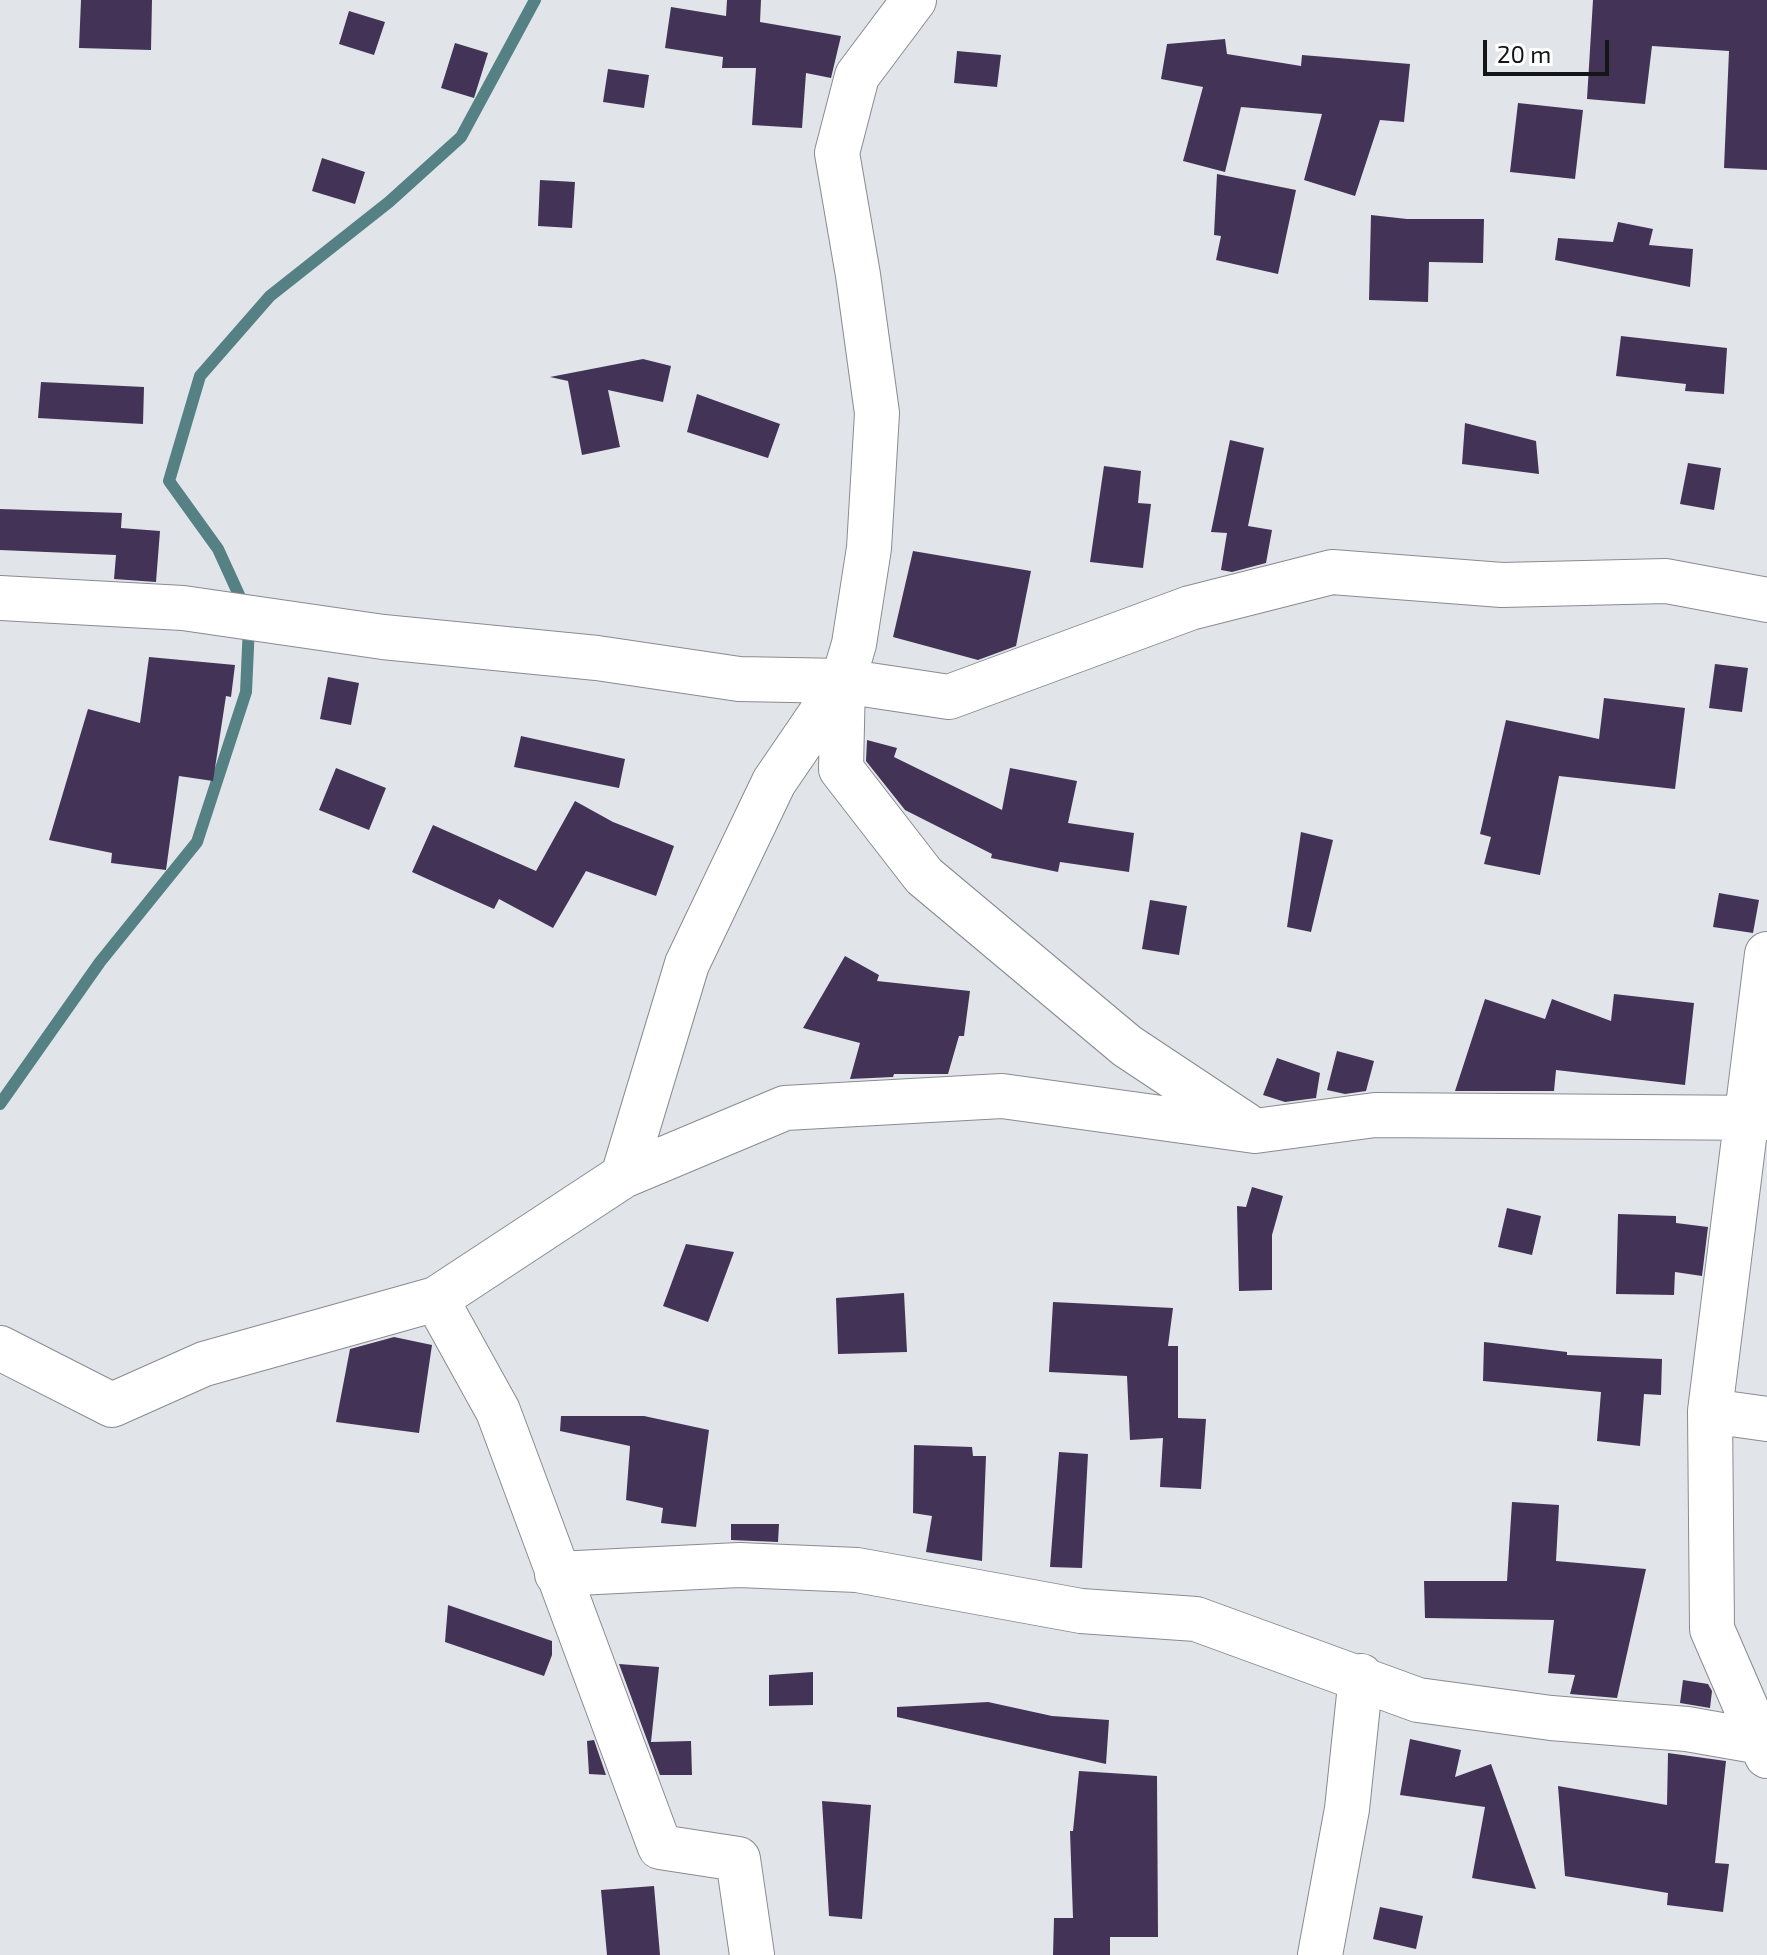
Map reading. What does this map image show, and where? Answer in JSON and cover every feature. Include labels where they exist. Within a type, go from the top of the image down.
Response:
[{"type":"street","points":[[914,0],[857,76],[837,153],[877,413],[869,548],[854,644],[843,681],[841,769],[924,876],[1127,1046],[1255,1131]]},
{"type":"street","points":[[0,598],[183,608],[383,637],[597,658],[739,679],[843,681],[949,697],[1190,608],[1332,572],[1502,585],[1666,581],[1767,600]]},
{"type":"street","points":[[623,1176],[687,964],[774,782],[843,681]]},
{"type":"street","points":[[1765,1747],[1712,1629],[1710,1411],[1756,1118],[1767,954]]},
{"type":"street","points":[[0,1348],[112,1405],[204,1364],[436,1299],[623,1176],[785,1108],[1002,1096],[1255,1131],[1375,1115],[1756,1118]]},
{"type":"street","points":[[436,1299],[498,1411],[660,1847],[738,1859],[752,1955]]},
{"type":"street","points":[[1710,1411],[1767,1419]]},
{"type":"street","points":[[557,1574],[739,1565],[857,1570],[1081,1611],[1196,1619],[1361,1676],[1418,1700],[1551,1718],[1687,1729],[1765,1747]]},
{"type":"street","points":[[1320,1955],[1347,1809],[1361,1676]]},
{"type":"building","points":[[81,0],[152,0],[151,50],[79,48]]},
{"type":"building","points":[[727,0],[761,0],[760,22],[841,36],[831,78],[806,73],[802,128],[752,125],[756,68],[722,68],[723,57],[665,48],[671,7],[726,16]]},
{"type":"building","points":[[1593,0],[1767,0],[1767,170],[1724,168],[1729,51],[1652,46],[1645,104],[1587,99]]},
{"type":"building","points":[[349,11],[385,22],[374,55],[339,44]]},
{"type":"building","points":[[1225,39],[1227,54],[1301,66],[1302,55],[1410,64],[1404,122],[1380,120],[1355,196],[1304,180],[1322,114],[1241,107],[1225,172],[1183,161],[1203,87],[1161,79],[1167,44]]},
{"type":"building","points":[[455,43],[488,53],[474,98],[441,88]]},
{"type":"building","points":[[957,51],[1001,55],[997,87],[954,83]]},
{"type":"building","points":[[608,69],[649,75],[644,108],[603,102]]},
{"type":"building","points":[[1518,103],[1583,110],[1575,179],[1510,172]]},
{"type":"building","points":[[322,158],[365,172],[355,204],[312,191]]},
{"type":"building","points":[[1217,174],[1296,190],[1278,274],[1216,260],[1221,236],[1214,235]]},
{"type":"building","points":[[540,180],[575,182],[572,228],[538,226]]},
{"type":"building","points":[[1371,215],[1407,219],[1484,219],[1483,263],[1429,262],[1428,302],[1369,300]]},
{"type":"building","points":[[1618,222],[1653,229],[1649,245],[1693,249],[1690,287],[1555,260],[1558,238],[1613,242]]},
{"type":"building","points":[[1621,336],[1727,348],[1724,394],[1685,391],[1686,384],[1616,376]]},
{"type":"building","points":[[643,359],[671,366],[663,402],[608,390],[620,447],[582,455],[568,381],[550,377]]},
{"type":"building","points":[[41,382],[144,387],[143,424],[38,418]]},
{"type":"building","points":[[697,394],[780,424],[768,458],[687,432]]},
{"type":"building","points":[[1465,423],[1536,441],[1539,474],[1462,464]]},
{"type":"building","points":[[1230,440],[1264,448],[1248,526],[1272,530],[1266,563],[1232,572],[1221,570],[1227,533],[1211,532]]},
{"type":"building","points":[[1688,463],[1721,468],[1714,510],[1680,504]]},
{"type":"building","points":[[1104,466],[1141,471],[1138,503],[1151,504],[1143,568],[1090,562]]},
{"type":"building","points":[[0,509],[122,513],[121,528],[160,531],[156,582],[114,579],[116,555],[0,550]]},
{"type":"building","points":[[913,551],[1031,571],[1016,646],[978,660],[893,637]]},
{"type":"building","points":[[149,657],[235,665],[231,697],[226,696],[213,781],[179,776],[166,870],[111,863],[112,853],[49,840],[88,709],[140,723]]},
{"type":"building","points":[[1715,664],[1748,668],[1742,712],[1709,708]]},
{"type":"building","points":[[328,677],[359,683],[351,725],[320,719]]},
{"type":"building","points":[[1604,698],[1685,708],[1675,789],[1559,776],[1540,875],[1484,864],[1491,837],[1480,834],[1506,720],[1599,739]]},
{"type":"building","points":[[521,736],[625,759],[619,788],[514,767]]},
{"type":"building","points":[[867,740],[897,748],[894,757],[1002,810],[1010,768],[1077,781],[1068,823],[1134,833],[1129,872],[1060,862],[1058,872],[991,858],[992,854],[905,810],[866,761]]},
{"type":"building","points":[[336,768],[386,788],[369,830],[319,810]]},
{"type":"building","points":[[575,801],[613,822],[674,846],[656,896],[586,871],[553,928],[499,899],[494,909],[412,872],[433,825],[536,871]]},
{"type":"building","points":[[1301,832],[1333,840],[1311,932],[1287,927]]},
{"type":"building","points":[[1719,893],[1759,900],[1753,933],[1713,927]]},
{"type":"building","points":[[1150,900],[1187,906],[1179,955],[1142,949]]},
{"type":"building","points":[[845,956],[879,975],[877,981],[970,991],[964,1036],[959,1036],[948,1074],[894,1074],[893,1077],[850,1079],[860,1043],[803,1028]]},
{"type":"building","points":[[1614,994],[1694,1003],[1685,1085],[1556,1070],[1554,1091],[1455,1091],[1485,999],[1545,1019],[1552,999],[1611,1021]]},
{"type":"building","points":[[1337,1051],[1374,1061],[1366,1091],[1345,1094],[1327,1090]]},
{"type":"building","points":[[1277,1058],[1320,1073],[1316,1098],[1285,1102],[1263,1095]]},
{"type":"building","points":[[1252,1187],[1283,1196],[1272,1235],[1272,1290],[1239,1291],[1237,1206],[1246,1207]]},
{"type":"building","points":[[1507,1208],[1541,1216],[1532,1255],[1498,1247]]},
{"type":"building","points":[[1618,1214],[1676,1216],[1676,1223],[1708,1227],[1702,1276],[1675,1272],[1674,1295],[1616,1294]]},
{"type":"building","points":[[686,1244],[734,1252],[708,1322],[663,1306]]},
{"type":"building","points":[[904,1293],[907,1352],[838,1354],[836,1298]]},
{"type":"building","points":[[1053,1302],[1173,1308],[1168,1346],[1178,1346],[1178,1418],[1206,1419],[1201,1489],[1160,1487],[1163,1438],[1130,1440],[1127,1376],[1049,1372]]},
{"type":"building","points":[[394,1337],[432,1345],[419,1433],[336,1422],[350,1349]]},
{"type":"building","points":[[1484,1342],[1567,1352],[1567,1355],[1662,1359],[1661,1395],[1644,1394],[1640,1446],[1597,1441],[1601,1392],[1483,1381]]},
{"type":"building","points":[[561,1416],[644,1416],[709,1430],[696,1527],[661,1523],[663,1508],[626,1500],[630,1446],[560,1431]]},
{"type":"building","points":[[914,1445],[972,1447],[973,1456],[986,1456],[982,1561],[926,1552],[932,1516],[913,1513]]},
{"type":"building","points":[[1059,1452],[1088,1454],[1082,1568],[1050,1567]]},
{"type":"building","points":[[1512,1502],[1559,1505],[1556,1561],[1646,1569],[1617,1698],[1570,1694],[1575,1675],[1548,1673],[1554,1620],[1425,1618],[1424,1581],[1507,1581]]},
{"type":"building","points":[[731,1524],[779,1524],[778,1542],[731,1540]]},
{"type":"building","points":[[448,1605],[552,1641],[552,1655],[544,1676],[445,1642]]},
{"type":"building","points":[[619,1664],[659,1667],[651,1742],[691,1741],[692,1775],[660,1775]]},
{"type":"building","points":[[813,1672],[813,1705],[769,1706],[769,1675]]},
{"type":"building","points":[[1683,1680],[1708,1684],[1712,1691],[1710,1708],[1680,1703]]},
{"type":"building","points":[[988,1702],[1052,1716],[1109,1720],[1106,1764],[897,1717],[897,1707]]},
{"type":"building","points":[[1410,1739],[1461,1750],[1455,1777],[1491,1764],[1536,1889],[1472,1878],[1485,1807],[1400,1795]]},
{"type":"building","points":[[594,1740],[606,1775],[589,1774],[587,1741]]},
{"type":"building","points":[[1668,1753],[1726,1761],[1715,1863],[1729,1864],[1723,1912],[1667,1905],[1668,1893],[1565,1876],[1558,1786],[1667,1805]]},
{"type":"building","points":[[1079,1771],[1157,1776],[1158,1937],[1110,1937],[1110,1955],[1053,1955],[1054,1918],[1073,1918],[1070,1831],[1073,1831]]},
{"type":"building","points":[[822,1801],[871,1805],[862,1919],[829,1916]]},
{"type":"building","points":[[654,1886],[660,1955],[607,1955],[601,1890]]},
{"type":"building","points":[[1380,1907],[1423,1916],[1416,1949],[1373,1939]]},
{"type":"waterway","points":[[245,608],[218,549],[169,481],[200,376],[270,296],[389,202],[461,137],[535,0]]},
{"type":"waterway","points":[[0,1104],[100,962],[197,842],[246,692],[249,625]]}]
